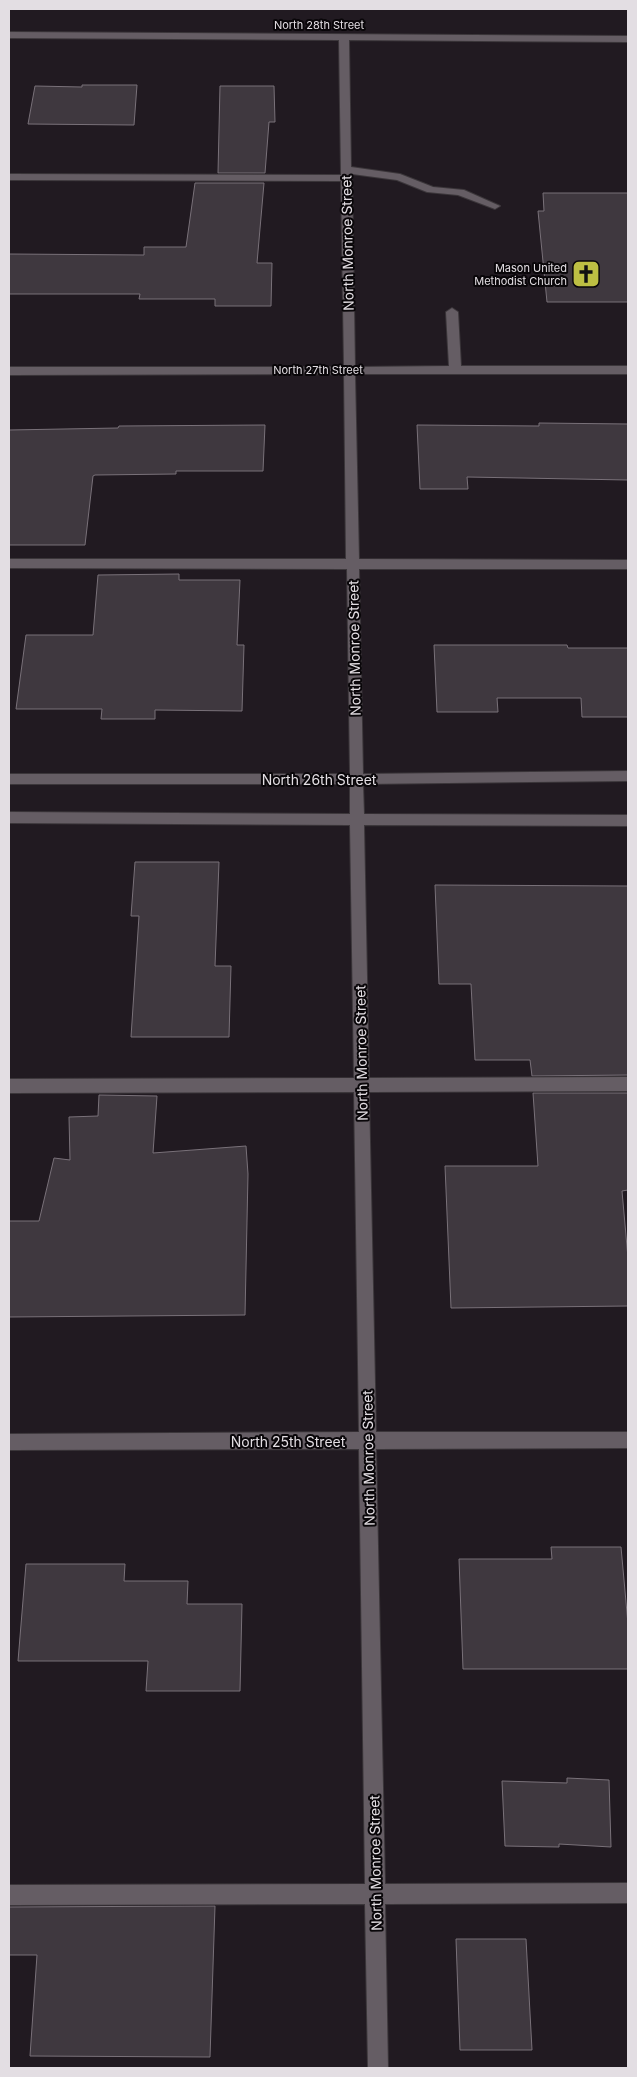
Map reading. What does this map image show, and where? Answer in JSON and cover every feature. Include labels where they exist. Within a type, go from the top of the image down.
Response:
[{"type":"street","name":"North 28th Street","points":[[9,35],[628,39]]},
{"type":"street","name":"North Monroe Street","points":[[344,38],[378,2068]]},
{"type":"street","points":[[9,176],[380,173],[400,177],[431,190],[460,192],[495,206]]},
{"type":"street","points":[[452,312],[455,370]]},
{"type":"street","name":"North 27th Street","points":[[9,371],[628,370]]},
{"type":"street","points":[[9,564],[628,564]]},
{"type":"street","name":"North 26th Street","points":[[9,779],[357,779],[628,776]]},
{"type":"street","points":[[9,818],[628,820]]},
{"type":"street","points":[[9,1086],[628,1084]]},
{"type":"street","name":"North 25th Street","points":[[9,1442],[628,1440]]},
{"type":"street","points":[[9,1895],[628,1893]]},
{"type":"building","points":[[82,85],[137,85],[134,125],[28,124],[35,86],[82,87]]},
{"type":"building","points":[[220,86],[274,86],[275,122],[269,122],[265,173],[218,173]]},
{"type":"building","points":[[195,183],[264,183],[257,263],[272,263],[271,306],[215,306],[215,299],[139,299],[140,294],[9,294],[9,254],[144,255],[144,247],[186,247]]},
{"type":"building","name":"Mason United Methodist Church","points":[[543,193],[628,193],[628,302],[547,302],[538,211],[544,211]]},
{"type":"building","points":[[539,423],[628,424],[628,480],[467,477],[468,489],[420,489],[417,425],[539,426]]},
{"type":"building","points":[[265,425],[263,471],[176,471],[176,474],[95,475],[93,476],[85,545],[9,545],[9,430],[118,428],[119,426]]},
{"type":"building","points":[[179,574],[179,580],[240,580],[237,645],[244,645],[242,711],[155,710],[155,719],[101,719],[102,709],[16,709],[26,635],[93,635],[98,575]]},
{"type":"building","points":[[434,645],[567,645],[568,648],[628,648],[628,717],[582,717],[581,698],[497,698],[498,712],[437,712]]},
{"type":"building","points":[[135,862],[219,862],[215,966],[231,966],[229,1037],[131,1037],[139,916],[131,916]]},
{"type":"building","points":[[435,885],[628,886],[628,1075],[532,1076],[530,1060],[475,1060],[471,984],[439,984]]},
{"type":"building","points":[[533,1093],[628,1093],[628,1190],[622,1191],[628,1258],[628,1306],[451,1308],[445,1166],[538,1166]]},
{"type":"building","points":[[99,1095],[157,1096],[153,1153],[246,1146],[248,1174],[245,1315],[9,1317],[9,1221],[39,1221],[54,1158],[70,1160],[69,1117],[98,1116]]},
{"type":"building","points":[[551,1547],[621,1547],[628,1624],[628,1669],[463,1669],[459,1559],[552,1559]]},
{"type":"building","points":[[26,1564],[125,1564],[124,1581],[188,1581],[187,1604],[242,1604],[240,1691],[146,1691],[148,1661],[18,1661]]},
{"type":"building","points":[[567,1778],[609,1780],[611,1847],[559,1844],[559,1847],[505,1846],[502,1781],[567,1783]]},
{"type":"building","points":[[215,1906],[210,2057],[30,2056],[37,1955],[9,1955],[9,1907]]},
{"type":"building","points":[[456,1939],[526,1939],[532,2050],[460,2050]]},
{"type":"place","name":"Mason United Methodist Church","points":[[586,274]]}]
